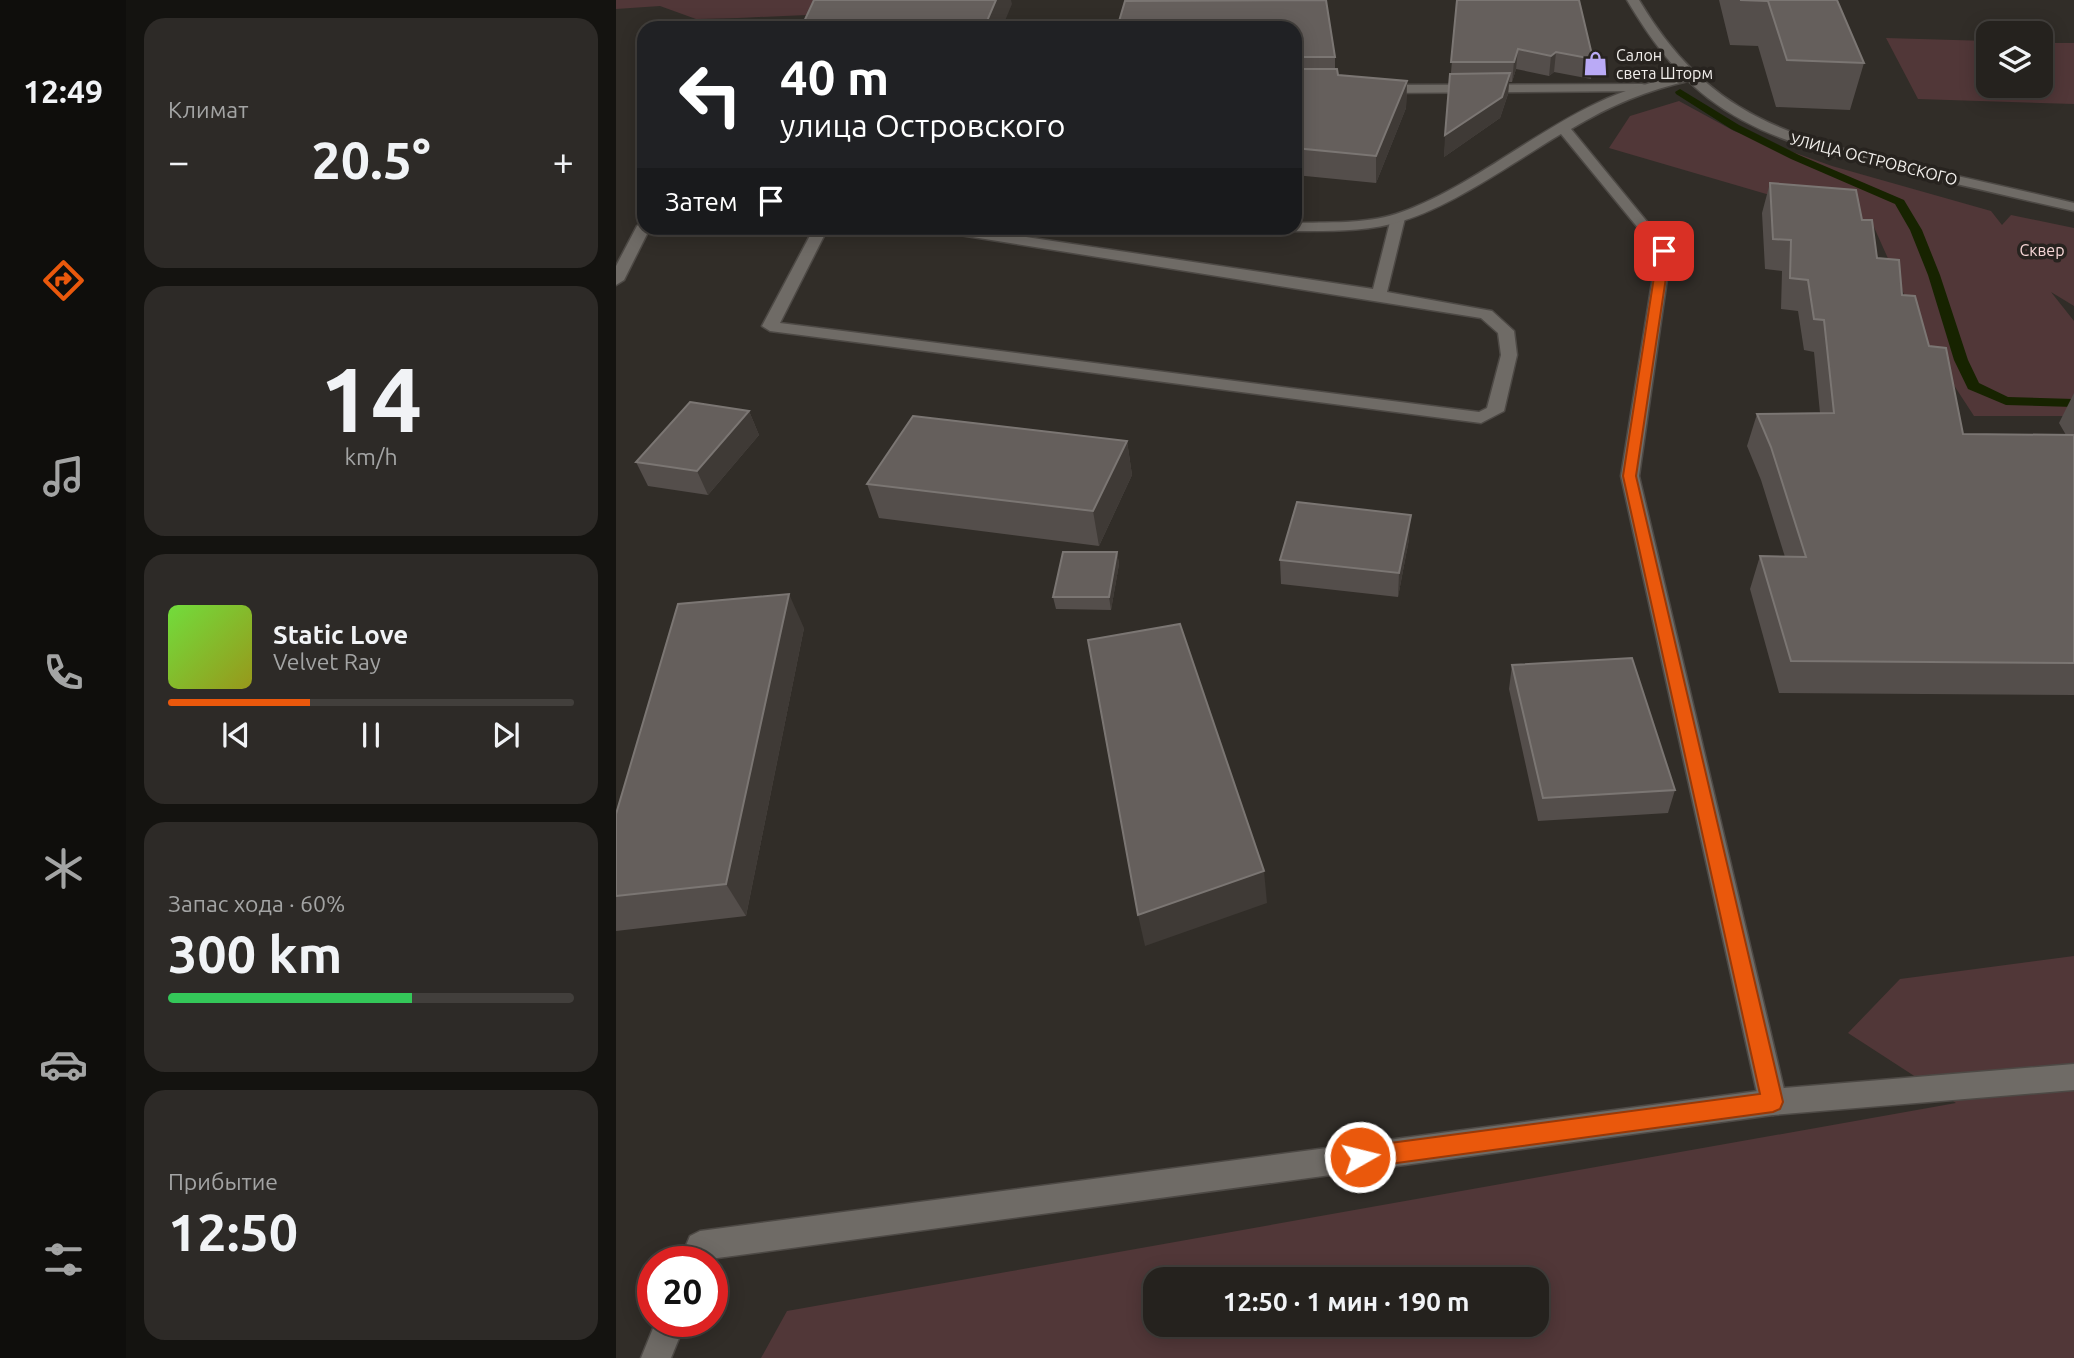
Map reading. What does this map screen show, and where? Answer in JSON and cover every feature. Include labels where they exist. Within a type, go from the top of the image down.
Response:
[{"type":"street","name":"УЛИЦА ОСТРОВСКОГО","points":[[1633,0],[1665,52],[1688,77],[1718,101],[1755,123],[1787,138],[1827,150],[2074,207]]},
{"type":"street","points":[[1302,227],[1345,226],[1398,218],[1444,197],[1600,106],[1642,88],[1688,77]]},
{"type":"street","points":[[1364,89],[1642,88]]},
{"type":"street","points":[[1564,129],[1664,251],[1630,476],[1773,1102]]},
{"type":"street","points":[[1379,295],[1398,218]]},
{"type":"street","points":[[616,280],[639,235]]},
{"type":"street","points":[[817,235],[770,326],[1480,418],[1495,411],[1509,355],[1506,331],[1486,314],[987,235]]},
{"type":"street","points":[[700,1246],[1773,1102],[2074,1077]]},
{"type":"street","points":[[656,1358],[665,1337]]},
{"type":"green space","points":[[616,0],[963,0],[896,11],[696,19],[660,6],[616,9]]},
{"type":"green space","points":[[1886,38],[1976,41],[1976,98],[2053,98],[2053,43],[2074,43],[2074,104],[1918,99]]},
{"type":"green space","name":"Сквер","points":[[1679,101],[1734,131],[1832,166],[1991,211],[2002,225],[2011,215],[2074,228],[2074,306],[2051,292],[2074,321],[2074,416],[1974,416],[1925,341],[1873,225],[1609,148],[1630,116]]},
{"type":"green space","points":[[2074,956],[2074,1358],[761,1358],[787,1311],[1956,1103],[1848,1033],[1900,979]]},
{"type":"building","points":[[814,0],[996,0],[987,21],[804,21]]},
{"type":"building","points":[[1326,0],[1335,57],[1302,57],[1302,21],[1119,21],[1125,1]]},
{"type":"building","points":[[1457,0],[1579,0],[1593,59],[1556,52],[1551,56],[1518,49],[1514,62],[1451,62]]},
{"type":"building","points":[[1740,0],[1837,0],[1864,63],[1787,60],[1768,1]]},
{"type":"building","points":[[1302,69],[1337,69],[1338,75],[1407,81],[1376,156],[1302,149]]},
{"type":"building","points":[[1510,73],[1502,97],[1445,135],[1450,74]]},
{"type":"building","points":[[1770,183],[1856,190],[1862,220],[1872,220],[1877,258],[1899,260],[1902,295],[1915,296],[1929,346],[1946,348],[1963,434],[2074,435],[2074,663],[1791,661],[1760,556],[1806,557],[1771,447],[1757,414],[1834,413],[1824,320],[1814,319],[1808,280],[1790,278],[1791,240],[1773,239]]},
{"type":"building","points":[[690,402],[749,411],[697,471],[636,462]]},
{"type":"building","points":[[913,416],[1127,441],[1093,511],[867,484]]},
{"type":"building","points":[[1297,502],[1411,515],[1399,573],[1280,560]]},
{"type":"building","points":[[1063,552],[1117,552],[1109,597],[1053,597]]},
{"type":"building","points":[[789,594],[726,884],[616,896],[616,814],[678,604]]},
{"type":"building","points":[[1180,624],[1264,871],[1138,915],[1088,640]]},
{"type":"building","points":[[1632,658],[1675,790],[1543,798],[1512,665]]},
{"type":"waterway","points":[[1680,92],[1735,127],[1795,157],[1900,202],[1916,230],[1934,275],[1961,360],[1973,386],[2006,401],[2074,403]]},
{"type":"place","name":"Салон света Шторм","points":[[1596,64]]},
{"type":"route","points":[[1360,1157],[1773,1102],[1630,476],[1664,251]]}]
